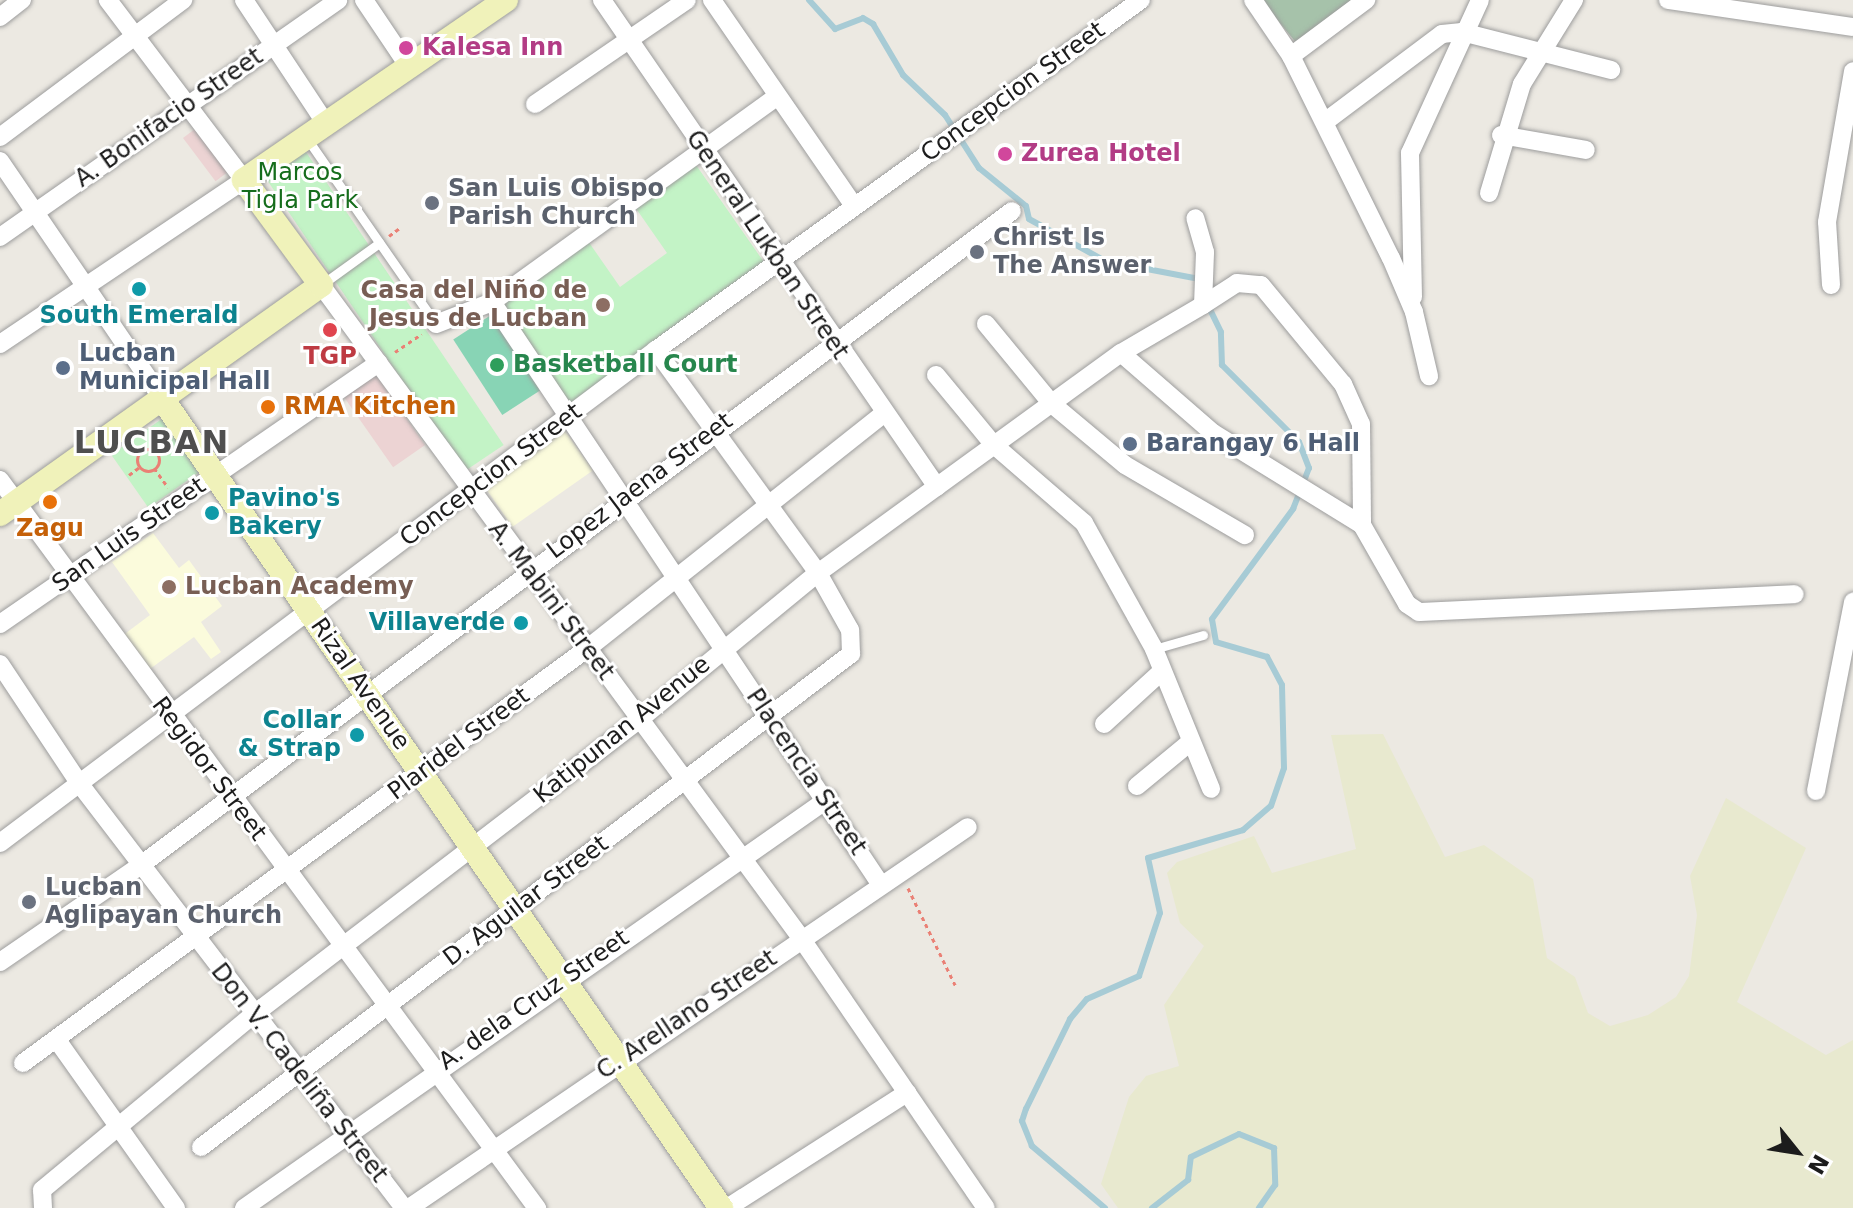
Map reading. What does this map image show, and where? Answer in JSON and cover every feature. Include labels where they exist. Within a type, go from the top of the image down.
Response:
[{"type":"main road","points":[[244,180],[409,67],[494,3]]},
{"type":"main road","name":"A. Mabini Street","points":[[244,180],[321,285]]},
{"type":"main road","points":[[8,508],[321,285]]},
{"type":"main road","name":"Rizal Avenue","points":[[161,397],[724,1208]]},
{"type":"street","points":[[0,17],[22,0]]},
{"type":"street","name":"A. Mabini Street","points":[[108,0],[189,102],[244,180]]},
{"type":"street","points":[[0,137],[183,0]]},
{"type":"street","points":[[244,0],[273,44],[316,130]]},
{"type":"street","name":"A. Bonifacio Street","points":[[0,237],[338,0]]},
{"type":"street","points":[[364,0],[409,67]]},
{"type":"street","name":"General Lukban Street","points":[[602,0],[832,342],[937,487]]},
{"type":"street","points":[[535,104],[687,0]]},
{"type":"street","points":[[712,0],[775,98],[854,206]]},
{"type":"street","name":"Concepcion Street","points":[[0,843],[167,712],[309,611],[656,350],[1141,0]]},
{"type":"street","points":[[1254,0],[1291,56],[1326,121],[1414,312],[1429,376]]},
{"type":"street","points":[[1291,56],[1366,0]]},
{"type":"street","points":[[1414,312],[1410,153],[1462,32],[1480,0]]},
{"type":"street","points":[[1489,193],[1501,135],[1540,54],[1574,0]]},
{"type":"street","points":[[1668,0],[1853,27]]},
{"type":"street","points":[[1326,121],[1442,34],[1462,32],[1611,70]]},
{"type":"street","points":[[1831,285],[1827,222],[1853,71]]},
{"type":"street","points":[[436,324],[492,302],[703,154],[775,98]]},
{"type":"street","points":[[1501,135],[1586,150]]},
{"type":"street","name":"Rizal Avenue","points":[[0,161],[161,397]]},
{"type":"street","points":[[0,344],[244,180]]},
{"type":"street","name":"Lopez Jaena Street","points":[[0,962],[141,865],[620,500],[1012,211]]},
{"type":"street","points":[[1195,218],[1205,252],[1203,305]]},
{"type":"street","name":"Katipunan Avenue","points":[[42,1199],[114,1129],[253,1015],[346,947],[640,719],[818,573],[1121,353],[1237,283],[1261,285],[1343,384],[1361,424],[1362,525]]},
{"type":"street","name":"A. Mabini Street","points":[[321,285],[468,492],[588,648],[801,938],[986,1208]]},
{"type":"street","name":"Placencia Street","points":[[492,302],[720,651],[771,715],[829,798],[879,882]]},
{"type":"street","points":[[986,324],[1052,404],[1125,465],[1245,535]]},
{"type":"street","points":[[656,350],[711,433],[818,573]]},
{"type":"street","points":[[1121,353],[1213,433],[1362,525],[1407,604],[1419,612],[1795,594]]},
{"type":"street","name":"San Luis Street","points":[[0,624],[379,363]]},
{"type":"street","points":[[936,375],[994,445],[1084,523],[1154,649],[1188,744],[1211,789]]},
{"type":"street","name":"Plaridel Street","points":[[23,1063],[196,939],[588,648],[671,578],[884,413]]},
{"type":"street","name":"Regidor Street","points":[[0,480],[8,508],[68,578],[228,797],[346,947],[496,1147],[537,1208]]},
{"type":"street","name":"D. Aguilar Street","points":[[201,1147],[298,1068],[517,909],[851,654],[850,630],[818,573]]},
{"type":"street","points":[[1816,791],[1848,663],[1853,602]]},
{"type":"street","name":"Don V. Cadeliña Street","points":[[0,664],[79,783],[253,1015],[406,1208]]},
{"type":"street","points":[[1104,724],[1161,672]]},
{"type":"street","points":[[1137,786],[1188,744]]},
{"type":"street","name":"A. dela Cruz Street","points":[[244,1208],[436,1069],[740,856],[829,798]]},
{"type":"street","name":"C. Arellano Street","points":[[406,1208],[879,882],[968,827]]},
{"type":"street","points":[[57,1040],[114,1129],[176,1208]]},
{"type":"street","points":[[724,1208],[907,1093]]},
{"type":"lane","points":[[316,130],[379,243],[436,324]]},
{"type":"lane","points":[[321,285],[379,243]]},
{"type":"lane","points":[[1154,649],[1203,635]]},
{"type":"path","points":[[379,363],[417,337]]},
{"type":"path","points":[[150,446],[162,462],[146,473],[141,466],[135,458],[150,446]]},
{"type":"path","points":[[129,475],[141,466]]},
{"type":"path","points":[[154,468],[171,491]]},
{"type":"path","points":[[899,871],[955,985]]},
{"type":"shaded area","points":[[1261,0],[1359,0],[1298,45]]},
{"type":"shaded area","points":[[199,126],[231,169],[216,181],[183,138]]},
{"type":"shaded area","points":[[374,372],[425,445],[393,467],[342,394]]},
{"type":"shaded area","points":[[563,428],[593,471],[513,527],[483,484]]},
{"type":"shaded area","name":"Lucban Academy","points":[[153,533],[179,568],[189,560],[222,606],[201,622],[221,652],[211,659],[194,637],[147,671],[122,636],[150,615],[112,562]]},
{"type":"shaded area","points":[[1383,734],[1445,857],[1484,845],[1533,879],[1547,958],[1575,977],[1588,1013],[1610,1026],[1648,1015],[1676,997],[1689,976],[1697,915],[1690,876],[1726,798],[1806,848],[1737,1002],[1826,1055],[1853,1040],[1853,1208],[1118,1208],[1101,1184],[1129,1097],[1146,1076],[1179,1066],[1164,1005],[1204,946],[1180,923],[1167,873],[1177,862],[1254,836],[1272,873],[1356,849],[1331,735]]},
{"type":"green space","name":"Marcos Tigla Park","points":[[304,149],[504,445],[464,472],[264,176]]},
{"type":"green space","points":[[696,165],[766,265],[567,409],[499,302],[588,241],[620,287],[667,253],[635,207]]},
{"type":"green space","name":"Basketball Court","points":[[491,315],[540,390],[502,415],[453,340]]},
{"type":"green space","points":[[166,416],[203,469],[148,508],[111,454]]},
{"type":"waterway","points":[[809,0],[835,29],[863,18],[873,24],[903,75],[945,115],[979,168],[1026,206],[1029,219],[1105,261],[1199,279]]},
{"type":"waterway","points":[[1105,1208],[1032,1146],[1022,1121],[1026,1109],[1070,1019],[1087,999],[1139,976],[1160,913],[1148,858],[1243,830],[1271,806],[1284,768],[1282,685],[1267,657],[1216,642],[1212,619],[1293,509],[1309,468],[1299,442],[1222,365],[1221,332],[1209,307]]},
{"type":"waterway","points":[[1152,1208],[1188,1180],[1191,1157],[1239,1134],[1274,1148],[1275,1185],[1259,1208]]},
{"type":"place","name":"Kalesa Inn","points":[[406,48]]},
{"type":"place","name":"Zurea Hotel","points":[[1005,154]]},
{"type":"place","name":"San Luis Obispo Parish Church","points":[[432,203]]},
{"type":"place","name":"Christ Is The Answer","points":[[977,252]]},
{"type":"place","name":"South Emerald","points":[[139,289]]},
{"type":"place","name":"Casa del Niño de Jesus de Lucban","points":[[603,305]]},
{"type":"place","name":"TGP","points":[[330,330]]},
{"type":"place","name":"Basketball Court","points":[[497,365]]},
{"type":"place","name":"Lucban Municipal Hall","points":[[63,368]]},
{"type":"place","name":"RMA Kitchen","points":[[268,407]]},
{"type":"place","name":"Barangay 6 Hall","points":[[1130,444]]},
{"type":"place","name":"Zagu","points":[[50,502]]},
{"type":"place","name":"Pavino's Bakery","points":[[212,513]]},
{"type":"place","name":"Lucban Academy","points":[[169,587]]},
{"type":"place","name":"Villaverde","points":[[521,623]]},
{"type":"place","name":"Collar & Strap","points":[[357,735]]},
{"type":"place","name":"Lucban Aglipayan Church","points":[[29,902]]},
{"type":"district","name":"LUCBAN","points":[[152,442]]}]
